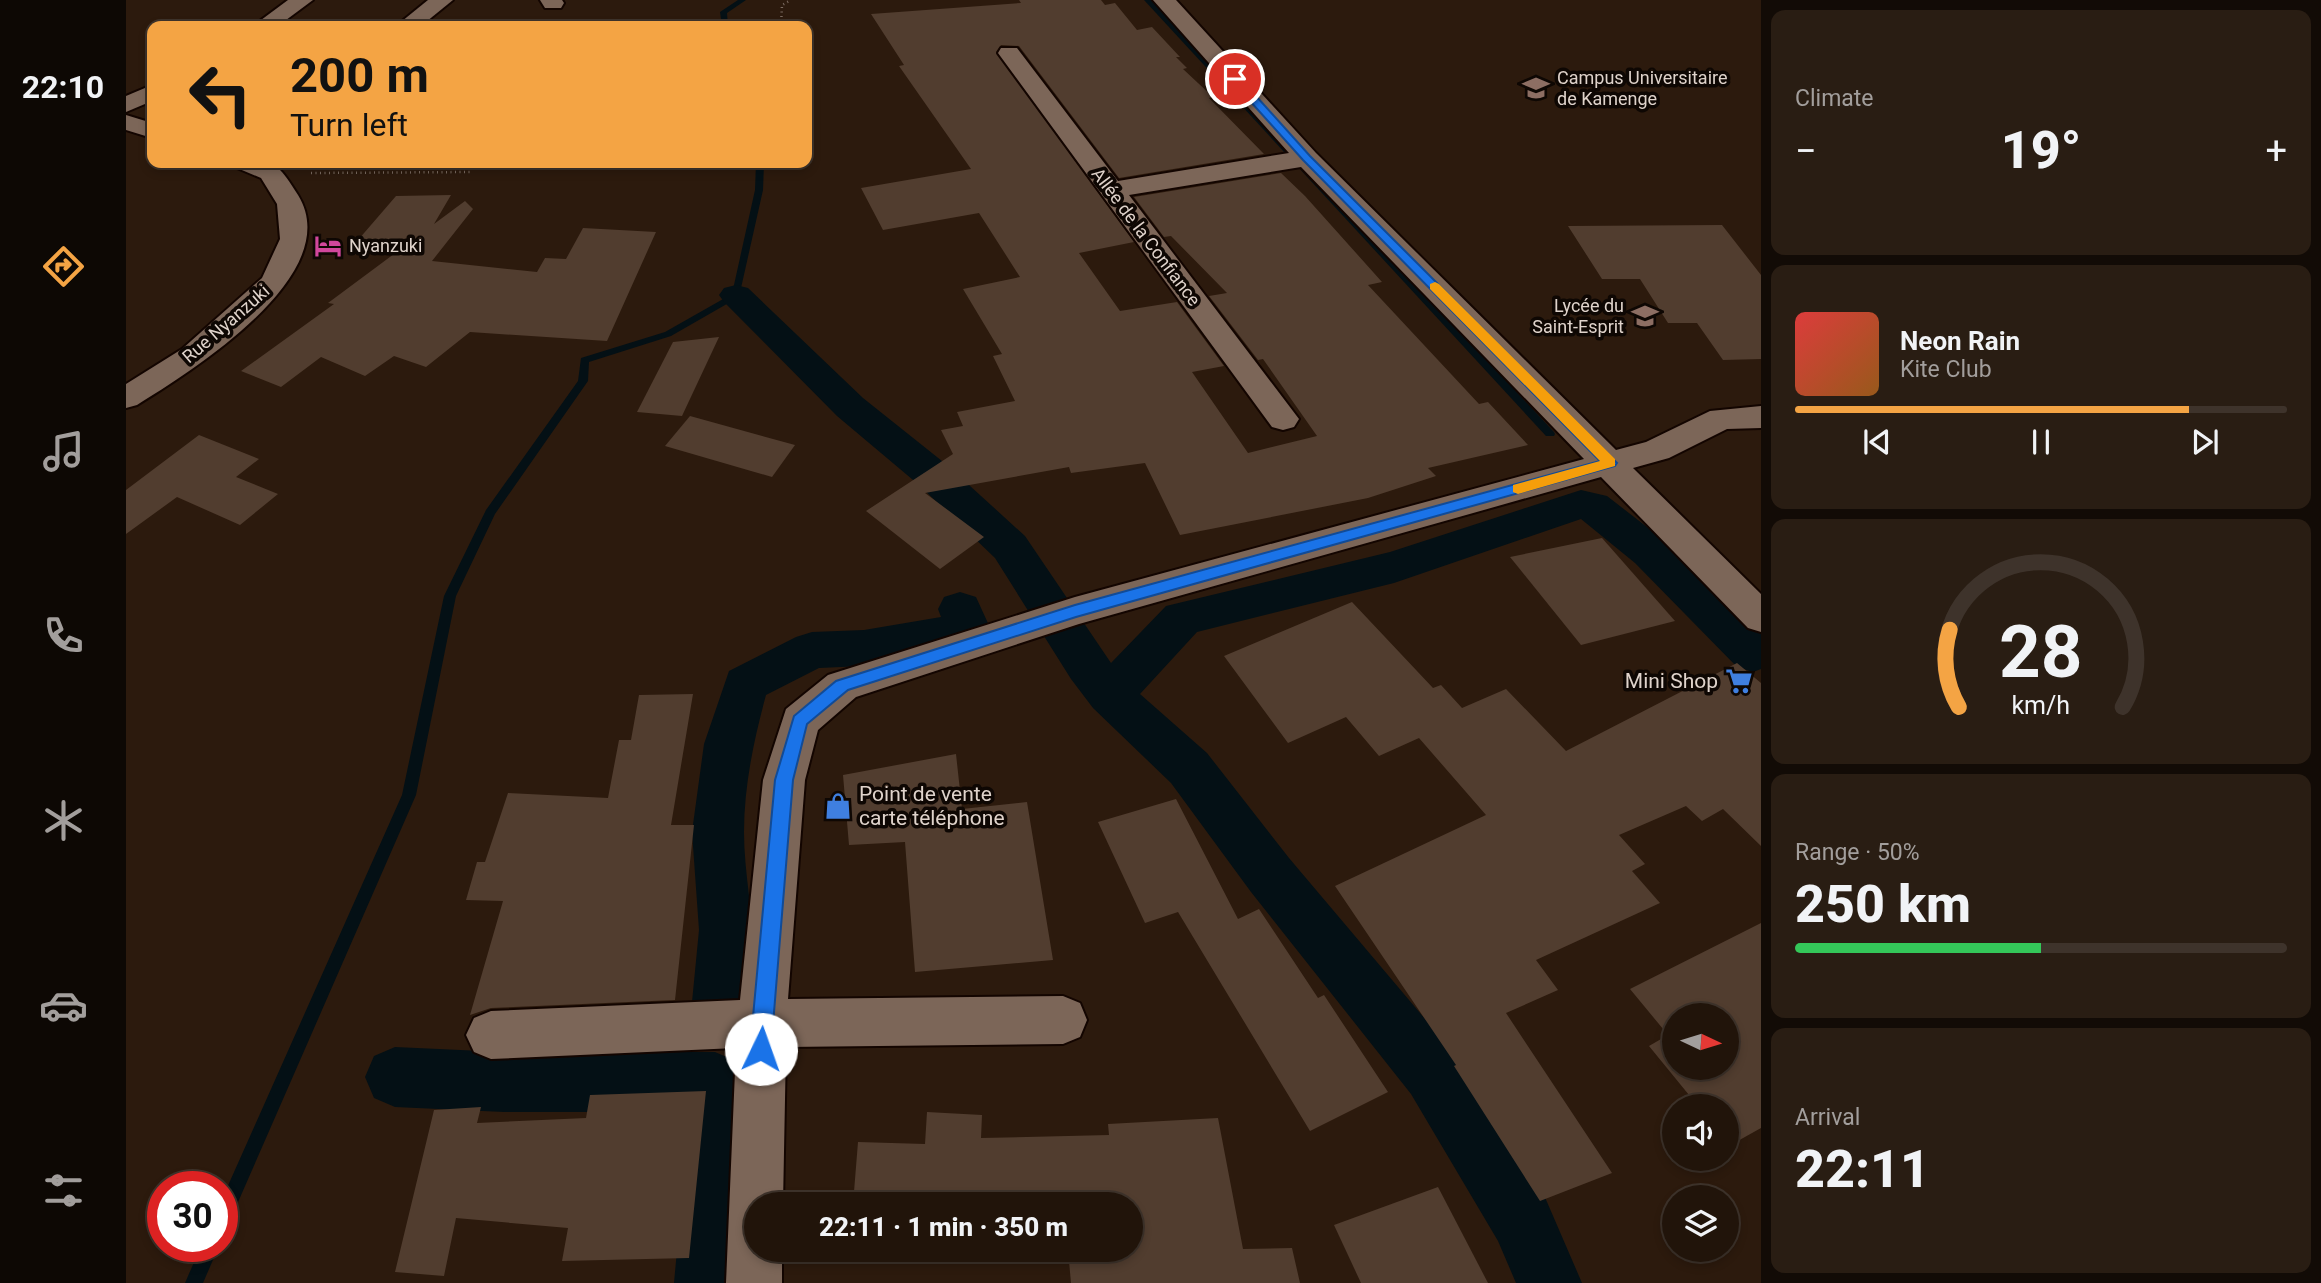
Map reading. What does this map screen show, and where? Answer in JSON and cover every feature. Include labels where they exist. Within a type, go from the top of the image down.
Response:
[{"type":"street","points":[[271,21],[302,0]]},
{"type":"street","points":[[414,21],[442,0]]},
{"type":"street","points":[[1164,0],[1307,158],[1761,618]]},
{"type":"street","name":"Allée de la Confiance","points":[[1009,53],[1283,419]]},
{"type":"street","points":[[126,105],[147,94]]},
{"type":"street","points":[[126,122],[147,129]]},
{"type":"street","points":[[1111,190],[1307,158]]},
{"type":"street","name":"Rue Nyanzuki","points":[[126,398],[193,356],[274,282],[294,239],[290,204],[259,168]]},
{"type":"street","points":[[756,1192],[762,1023],[784,780],[800,721],[842,685],[1075,611],[1657,450],[1721,419],[1761,417]]},
{"type":"street","points":[[491,1035],[762,1023],[1063,1020]]},
{"type":"street","points":[[754,1283],[755,1262]]},
{"type":"path","points":[[781,21],[782,5],[791,0]]},
{"type":"path","points":[[259,168],[471,173]]},
{"type":"building","points":[[1019,0],[1101,0],[1105,5],[1115,3],[1137,30],[1152,27],[1180,57],[1176,57],[1187,68],[1183,69],[1213,97],[1209,98],[1264,154],[1119,178],[1019,46],[1001,45],[996,52],[1134,242],[1079,253],[1120,311],[1177,302],[1224,366],[1192,372],[1248,453],[1317,436],[1263,359],[1258,360],[1209,296],[1227,293],[1171,236],[1164,237],[1134,197],[1281,173],[1382,282],[1368,285],[1479,404],[1488,402],[1528,445],[1428,468],[1436,476],[1368,498],[1180,535],[1145,463],[1071,473],[1069,467],[925,493],[984,537],[940,569],[866,511],[953,454],[941,430],[963,426],[957,412],[1015,401],[993,356],[1002,354],[963,289],[1020,277],[979,213],[883,230],[861,188],[971,169],[899,66],[904,65],[871,14],[1021,3]]},
{"type":"building","points":[[451,195],[434,224],[465,201],[473,209],[432,261],[537,272],[545,258],[566,259],[583,228],[656,232],[607,341],[470,332],[426,367],[394,356],[365,376],[321,357],[281,387],[241,371],[334,304],[328,303],[398,251],[352,247],[396,196]]},
{"type":"building","points":[[1722,225],[1761,275],[1761,359],[1723,360],[1697,323],[1668,323],[1640,279],[1602,279],[1568,226]]},
{"type":"building","points":[[719,337],[682,416],[637,412],[673,342]]},
{"type":"building","points":[[690,416],[795,445],[772,477],[665,446]]},
{"type":"building","points":[[199,435],[259,459],[236,477],[278,494],[240,525],[177,497],[126,534],[126,490]]},
{"type":"building","points":[[1602,538],[1675,621],[1581,645],[1510,557]]},
{"type":"building","points":[[1352,602],[1433,688],[1441,685],[1462,708],[1506,689],[1566,751],[1737,663],[1761,683],[1761,846],[1723,809],[1702,821],[1686,806],[1619,835],[1645,864],[1632,871],[1660,903],[1536,960],[1558,990],[1506,1013],[1612,1173],[1540,1201],[1454,1066],[1456,1065],[1335,886],[1486,815],[1419,738],[1379,756],[1346,717],[1288,743],[1224,656]]},
{"type":"building","points":[[693,694],[671,825],[694,825],[675,1000],[491,1008],[470,1015],[503,901],[466,900],[477,862],[485,862],[508,793],[608,798],[619,740],[631,740],[639,695]]},
{"type":"building","points":[[956,754],[962,809],[1027,802],[1053,960],[915,972],[905,842],[849,845],[843,775]]},
{"type":"building","points":[[1176,799],[1238,919],[1259,909],[1318,998],[1324,995],[1388,1092],[1310,1131],[1178,912],[1145,923],[1098,822]]},
{"type":"building","points":[[1761,923],[1761,1128],[1739,1140],[1739,1094],[1688,1094],[1677,1080],[1740,1080],[1740,1003],[1662,1003],[1662,1028],[1630,989]]},
{"type":"building","points":[[1662,1038],[1662,1062],[1649,1046]]},
{"type":"building","points":[[706,1091],[689,1258],[562,1261],[568,1228],[456,1218],[444,1276],[395,1272],[434,1110],[481,1107],[477,1123],[586,1118],[590,1095]]},
{"type":"building","points":[[927,1112],[982,1115],[981,1138],[1109,1135],[1108,1124],[1218,1118],[1243,1249],[1292,1248],[1300,1283],[1071,1283],[1069,1262],[1143,1262],[1143,1192],[854,1192],[858,1142],[925,1144]]},
{"type":"building","points":[[1438,1187],[1488,1283],[1361,1283],[1334,1225]]},
{"type":"waterway","points":[[724,21],[723,12],[743,0]]},
{"type":"waterway","points":[[1147,0],[1550,434]]},
{"type":"waterway","points":[[238,1183],[409,795],[450,596],[490,513],[583,381],[584,360],[668,334],[736,295],[759,190],[760,168]]},
{"type":"waterway","points":[[736,295],[850,407],[933,475],[1010,547],[1087,666],[1110,695]]},
{"type":"waterway","points":[[1110,695],[1182,618],[1394,567],[1581,504],[1592,506],[1650,552],[1753,654]]},
{"type":"waterway","points":[[721,1002],[726,930],[718,832],[728,744],[746,684],[812,650],[864,648],[913,638],[969,632],[960,609]]},
{"type":"waterway","points":[[1753,654],[1761,662]]},
{"type":"waterway","points":[[1110,695],[1189,768],[1270,875],[1432,1073],[1521,1218],[1549,1283]]},
{"type":"waterway","points":[[395,1077],[504,1082],[715,1082],[713,1206],[707,1283]]},
{"type":"waterway","points":[[194,1283],[203,1262]]},
{"type":"slow traffic","points":[[1435,286],[1610,463],[1518,489]]},
{"type":"place","name":"Campus Universitaire de Kamenge","points":[[1536,88]]},
{"type":"place","name":"Nyanzuki","points":[[328,246]]},
{"type":"place","name":"Lycée du Saint-Esprit","points":[[1645,316]]},
{"type":"place","name":"Mini Shop","points":[[1739,681]]},
{"type":"place","name":"Point de vente carte téléphone","points":[[838,806]]},
{"type":"route","points":[[761,1049],[784,780],[800,721],[842,685],[1075,611],[1610,463],[1307,158],[1235,79]]}]
